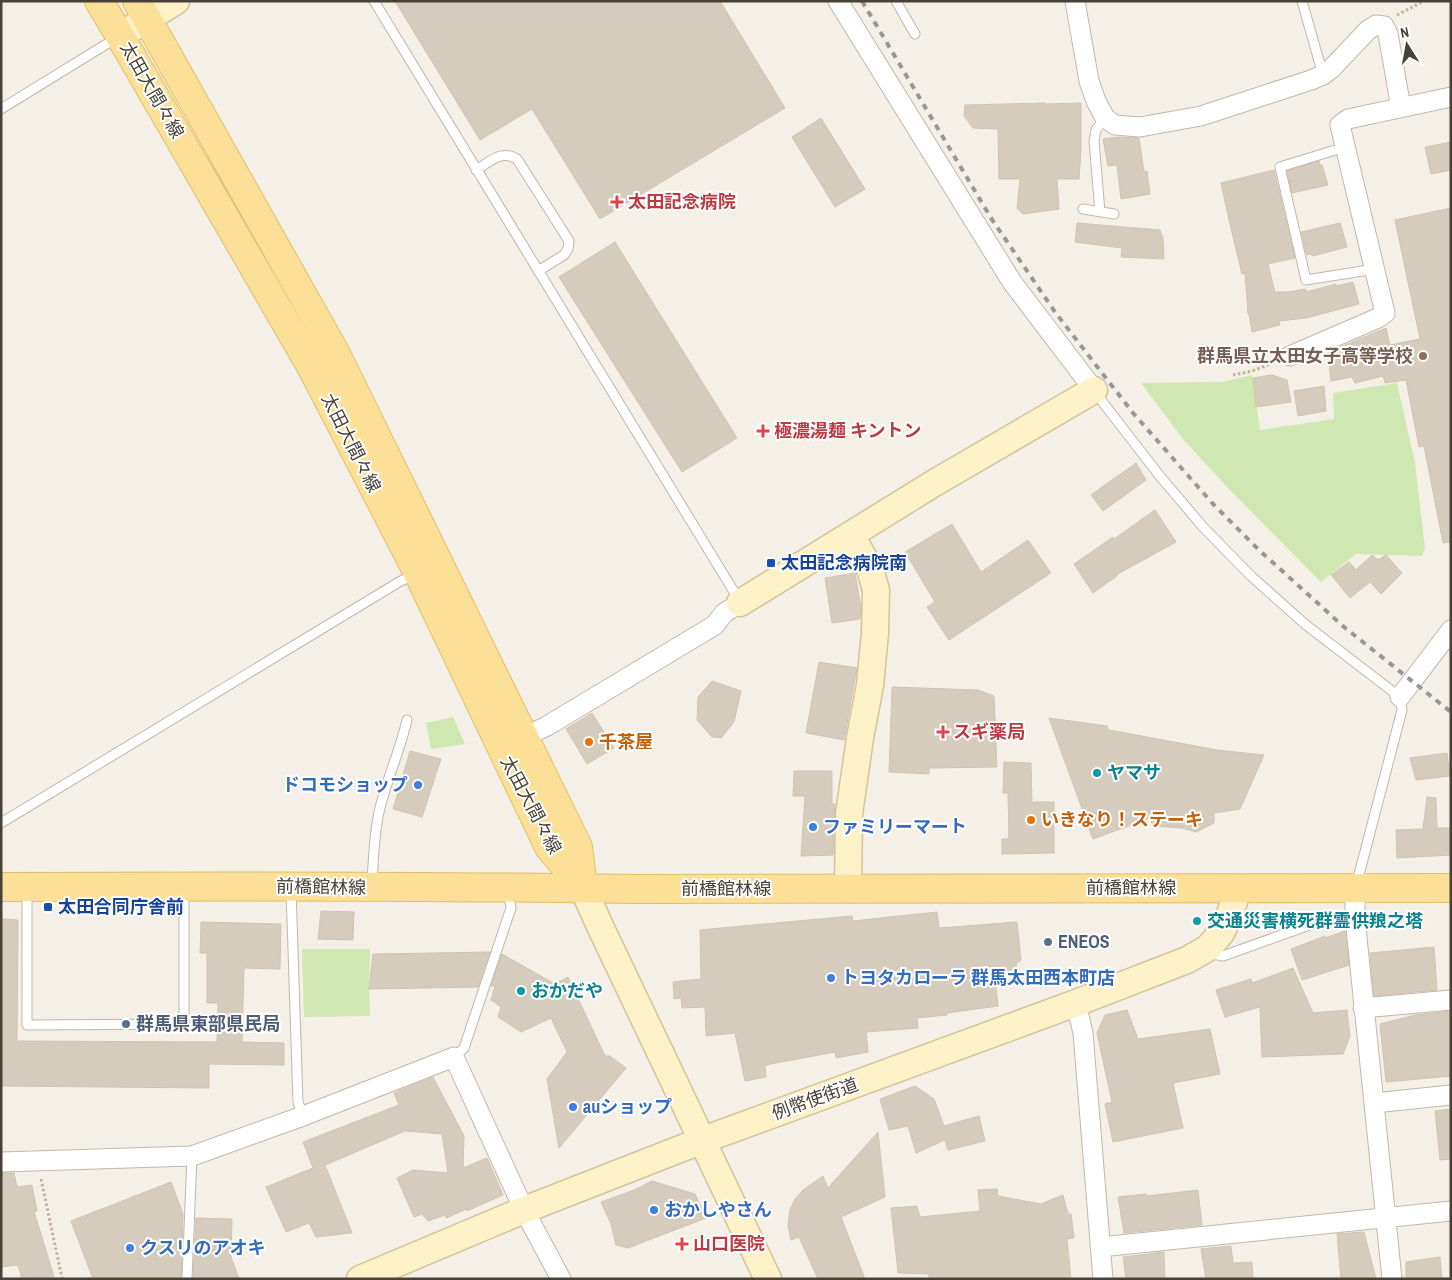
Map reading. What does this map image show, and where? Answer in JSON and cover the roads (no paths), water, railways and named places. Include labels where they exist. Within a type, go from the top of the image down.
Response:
[{"type":"main road","name":"太田大間々線","points":[[99,1],[312,368],[418,573],[549,847],[583,888]]},
{"type":"main road","name":"太田大間々線","points":[[143,10],[336,354],[578,847],[583,888]]},
{"type":"main road","name":"前橋館林線","points":[[14,887],[1451,888]]},
{"type":"street","points":[[120,36],[143,10],[176,1]]},
{"type":"street","points":[[524,737],[547,726],[715,625],[724,612],[936,482],[1094,390],[1012,282],[838,1]]},
{"type":"street","points":[[1074,1],[1089,81],[1096,101],[1105,118],[1115,125],[1140,127],[1192,117],[1311,80],[1332,69],[1368,30],[1376,25],[1384,26],[1388,34],[1401,108]]},
{"type":"street","points":[[1290,356],[1378,318],[1385,313],[1340,125],[1348,119],[1451,98]]},
{"type":"street","points":[[848,888],[848,814],[870,685],[875,634],[876,590],[870,569],[851,535]]},
{"type":"street","points":[[1400,697],[1451,630]]},
{"type":"street","points":[[583,888],[768,1279]]},
{"type":"street","name":"例幣使街道","points":[[360,1279],[524,1210],[703,1140],[1076,1003],[1187,960],[1208,948],[1220,933],[1230,914],[1237,888]]},
{"type":"street","points":[[1355,888],[1355,918],[1392,1279]]},
{"type":"street","points":[[1364,1008],[1451,1000]]},
{"type":"street","points":[[1076,1003],[1083,1033],[1103,1279]]},
{"type":"street","points":[[1,1162],[192,1156],[303,1116],[454,1057],[524,1210],[561,1279]]},
{"type":"street","points":[[1374,1103],[1451,1095]]},
{"type":"street","points":[[1100,1247],[1451,1211]]},
{"type":"lane","points":[[374,1],[740,603]]},
{"type":"lane","points":[[896,1],[915,34]]},
{"type":"lane","points":[[1302,1],[1323,75]]},
{"type":"lane","points":[[1,109],[120,36]]},
{"type":"lane","points":[[1100,212],[1094,141],[1096,130],[1105,118]]},
{"type":"lane","points":[[1345,147],[1280,167],[1306,280],[1375,269]]},
{"type":"lane","points":[[476,170],[502,155],[510,155],[517,159],[569,241],[568,249],[564,255],[538,271]]},
{"type":"lane","points":[[1083,209],[1114,214]]},
{"type":"lane","points":[[1094,390],[1159,475],[1191,513],[1251,576],[1306,625],[1400,697],[1402,710],[1355,888]]},
{"type":"lane","points":[[1,823],[399,582],[418,573]]},
{"type":"lane","points":[[372,887],[379,813],[407,720]]},
{"type":"lane","points":[[291,886],[298,1102],[303,1116]]},
{"type":"lane","points":[[14,887],[27,1025],[184,1024],[184,887]]},
{"type":"lane","points":[[454,1057],[464,1048],[511,908],[508,887]]},
{"type":"lane","points":[[1203,952],[1223,956],[1314,923]]},
{"type":"lane","points":[[187,1279],[192,1156]]},
{"type":"railway","points":[[862,1],[991,218],[1055,312],[1133,413],[1214,505],[1259,550],[1344,627],[1451,712]]},
{"type":"place","name":"太田記念病院","points":[[617,202]]},
{"type":"place","name":"群馬県立太田女子高等学校","points":[[1423,356]]},
{"type":"place","name":"極濃湯麺 キントン","points":[[763,431]]},
{"type":"place","name":"太田記念病院南","points":[[771,563]]},
{"type":"place","name":"スギ薬局","points":[[943,732]]},
{"type":"place","name":"千茶屋","points":[[589,742]]},
{"type":"place","name":"ヤマサ","points":[[1097,773]]},
{"type":"place","name":"ドコモショップ","points":[[418,785]]},
{"type":"place","name":"いきなり！ステーキ","points":[[1031,820]]},
{"type":"place","name":"ファミリーマート","points":[[813,827]]},
{"type":"place","name":"太田合同庁舎前","points":[[48,907]]},
{"type":"place","name":"交通災害横死群霊供羪之塔","points":[[1197,921]]},
{"type":"place","name":"ENEOS","points":[[1048,942]]},
{"type":"place","name":"トヨタカローラ 群馬太田西本町店","points":[[831,978]]},
{"type":"place","name":"おかだや","points":[[521,991]]},
{"type":"place","name":"群馬県東部県民局","points":[[126,1024]]},
{"type":"place","name":"auショップ","points":[[573,1107]]},
{"type":"place","name":"おかしやさん","points":[[654,1210]]},
{"type":"place","name":"山口医院","points":[[682,1244]]},
{"type":"place","name":"クスリのアオキ","points":[[130,1248]]}]
